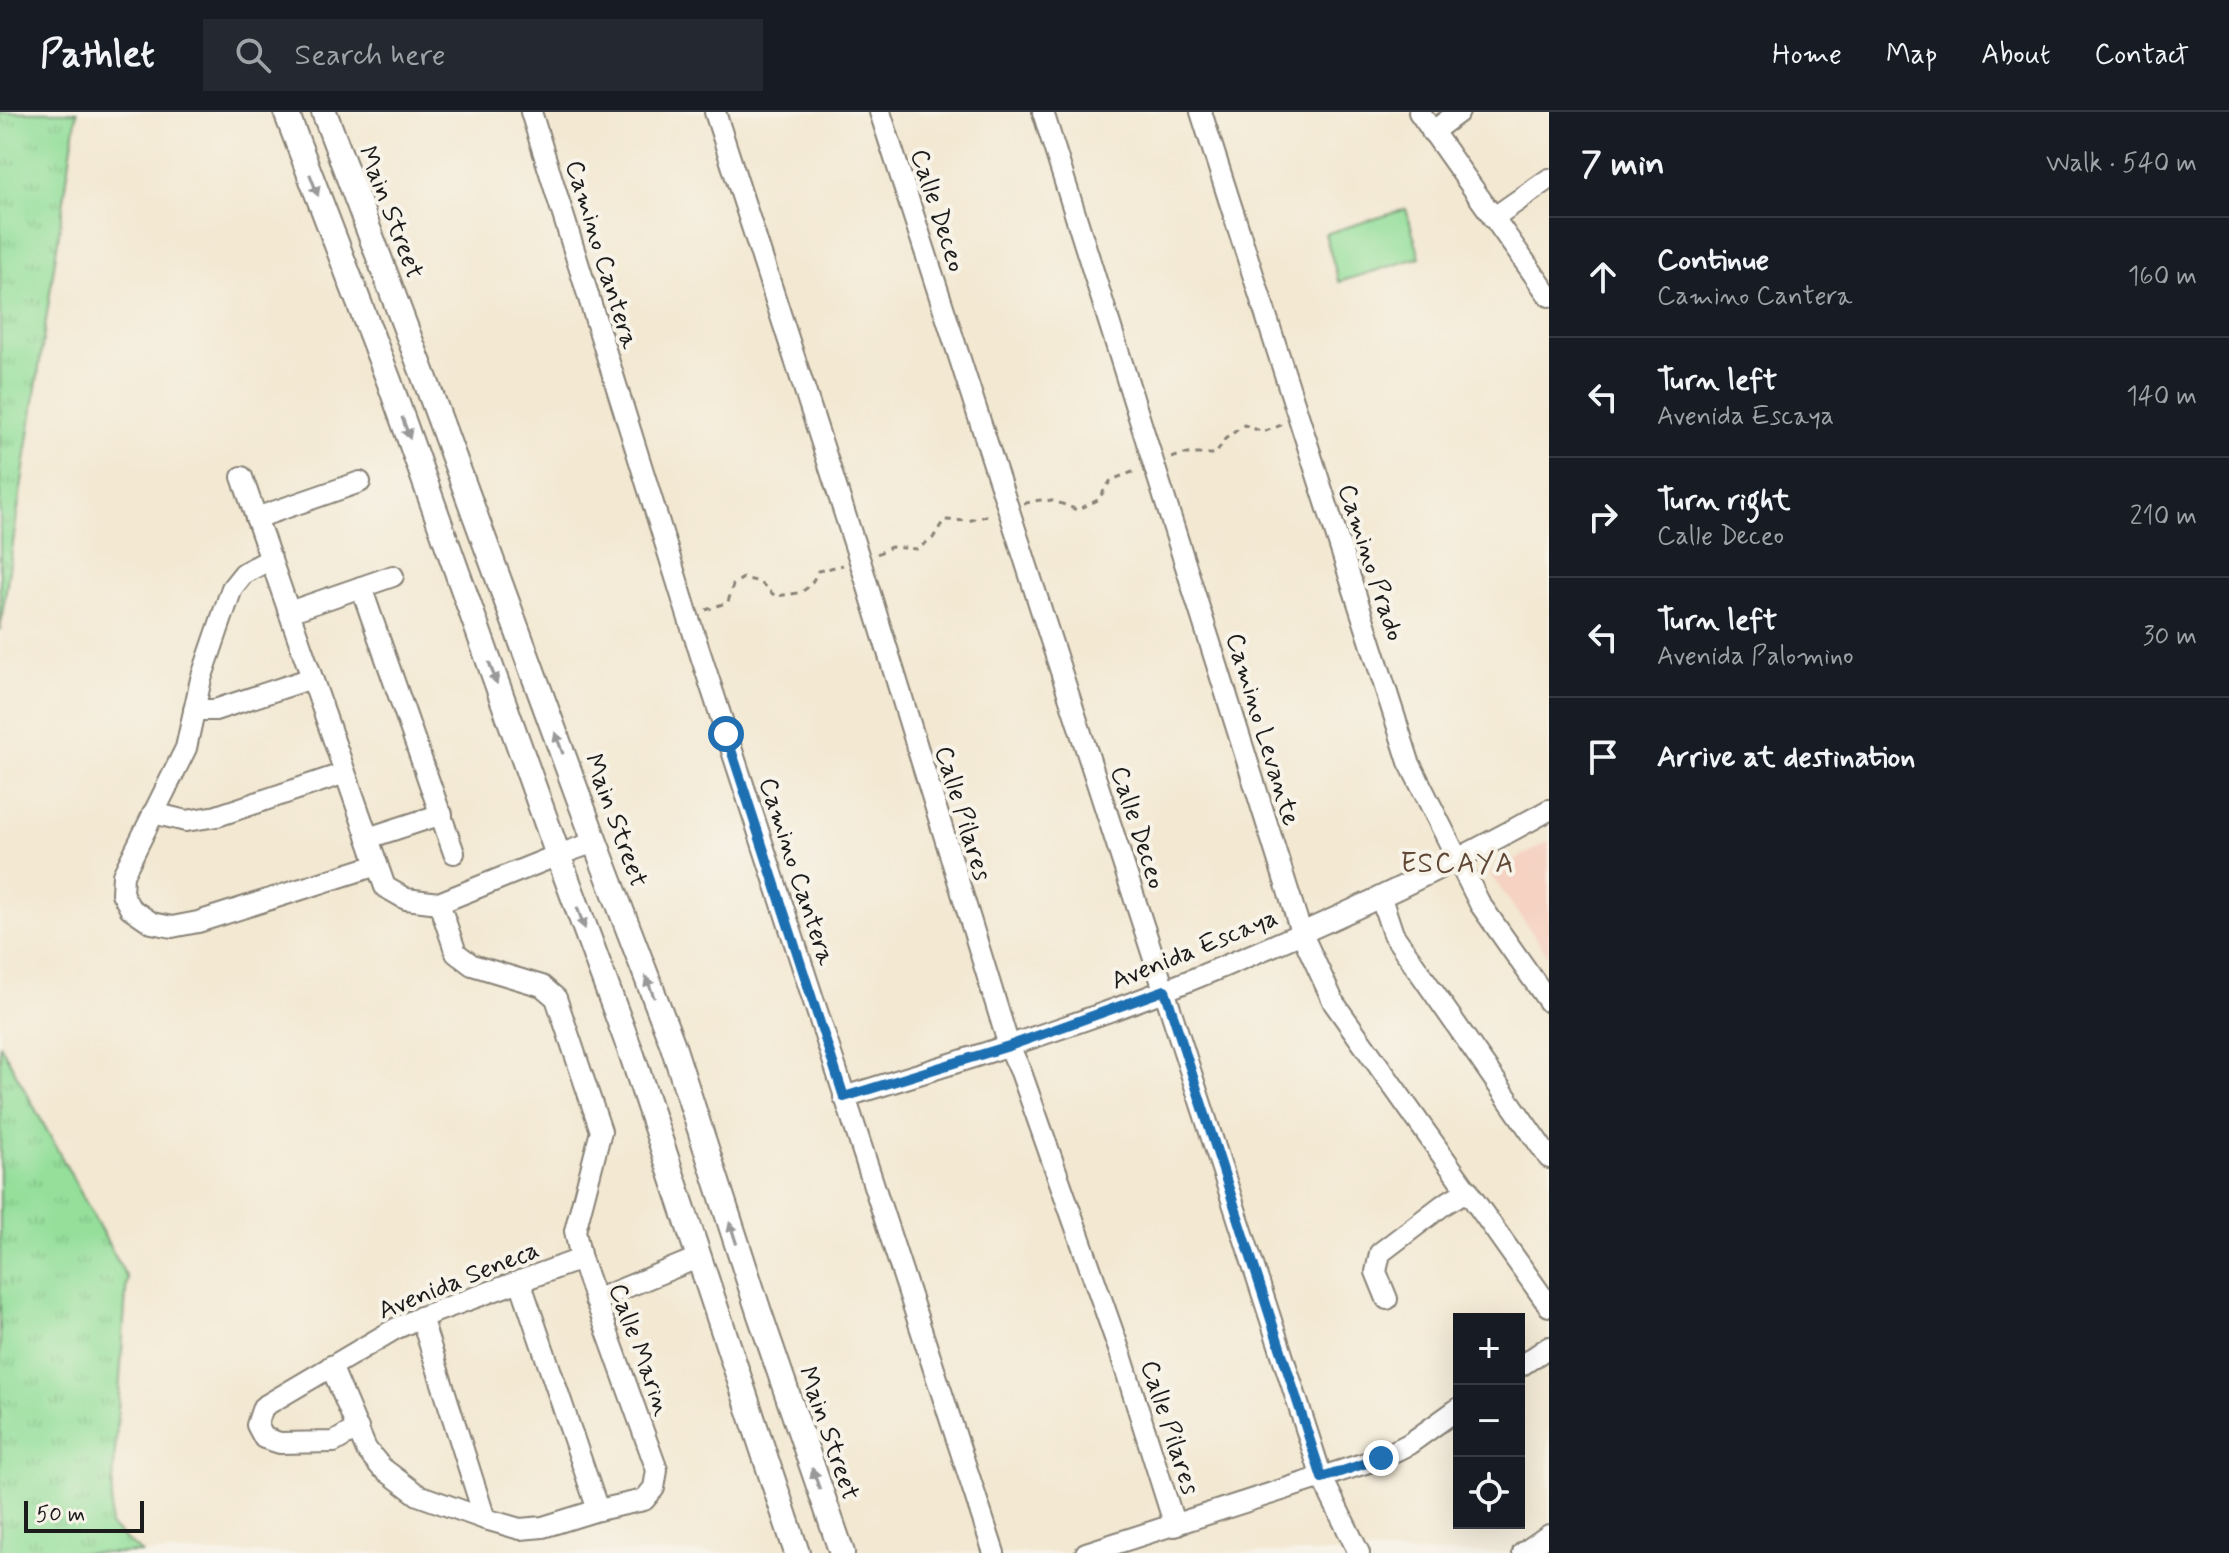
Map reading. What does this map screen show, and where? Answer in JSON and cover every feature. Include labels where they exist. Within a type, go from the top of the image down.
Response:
[{"type":"main road","points":[[286,112],[389,381],[632,1055],[797,1553]]},
{"type":"main road","name":"Main Street","points":[[324,112],[672,1043],[759,1312],[842,1553]]},
{"type":"street","name":"Camino Cantera","points":[[531,112],[688,616],[994,1553]]},
{"type":"street","name":"Calle Pilares","points":[[715,112],[860,561],[1009,1046],[1021,1072],[1121,1355],[1175,1526]]},
{"type":"street","name":"Calle Deceo","points":[[880,112],[1322,1478],[1359,1553]]},
{"type":"street","name":"Camino Levante","points":[[1043,112],[1301,932],[1334,1003],[1549,1306]]},
{"type":"street","name":"Camino Prado","points":[[1201,112],[1409,762],[1480,904],[1549,1002]]},
{"type":"street","points":[[1419,112],[1549,296]]},
{"type":"street","points":[[1432,132],[1459,112]]},
{"type":"street","points":[[1493,218],[1549,179]]},
{"type":"street","points":[[242,477],[385,887],[406,899],[439,903],[595,842]]},
{"type":"street","points":[[256,518],[360,482]]},
{"type":"street","points":[[271,559],[244,573],[232,588],[201,679],[186,748],[123,875],[122,893],[130,908],[152,923],[172,927],[198,922],[377,865]]},
{"type":"street","points":[[289,612],[393,576]]},
{"type":"street","points":[[361,587],[454,853]]},
{"type":"street","points":[[194,710],[215,710],[312,678]]},
{"type":"street","points":[[153,813],[186,821],[217,816],[345,773]]},
{"type":"street","name":"Avenida Escaya","points":[[844,1097],[1009,1046],[1165,990],[1381,898],[1549,810]]},
{"type":"street","points":[[368,838],[442,814]]},
{"type":"street","points":[[1381,898],[1393,934],[1549,1158]]},
{"type":"street","name":"Calle Marin","points":[[439,903],[456,953],[472,965],[542,986],[556,998],[601,1131],[575,1231],[595,1300],[657,1470],[654,1488],[644,1500],[598,1510]]},
{"type":"street","points":[[1387,1299],[1376,1272],[1380,1253],[1468,1190]]},
{"type":"street","points":[[595,1300],[700,1257]]},
{"type":"street","name":"Avenida Seneca","points":[[358,1428],[334,1442],[280,1443],[264,1438],[257,1425],[263,1407],[395,1329],[581,1259]]},
{"type":"street","points":[[331,1366],[366,1449],[381,1467],[418,1495],[520,1529],[543,1527],[598,1510],[520,1281]]},
{"type":"street","points":[[421,1317],[485,1519]]},
{"type":"street","points":[[1525,1363],[1549,1347]]},
{"type":"street","points":[[1086,1553],[1381,1458],[1409,1444],[1453,1412]]},
{"type":"street","points":[[1523,1553],[1549,1535]]},
{"type":"path","points":[[688,616],[728,602],[733,585],[743,578],[760,582],[775,596],[801,593],[811,586],[818,571],[860,561],[891,547],[917,549],[933,538],[944,520],[968,521],[1036,500],[1050,499],[1077,510],[1098,500],[1111,480],[1183,454],[1216,454],[1225,439],[1244,425],[1263,432],[1299,418]]},
{"type":"shaded area","points":[[1549,841],[1549,957],[1490,874]]},
{"type":"green space","points":[[0,112],[77,112],[0,630]]},
{"type":"green space","points":[[1406,209],[1420,257],[1339,282],[1325,234]]},
{"type":"green space","points":[[0,1044],[127,1278],[110,1526],[142,1553],[0,1553]]},
{"type":"district","name":"ESCAYA","points":[[1458,862]]},
{"type":"route","points":[[726,734],[844,1097],[1009,1046],[1165,990],[1322,1478],[1381,1458]]}]
